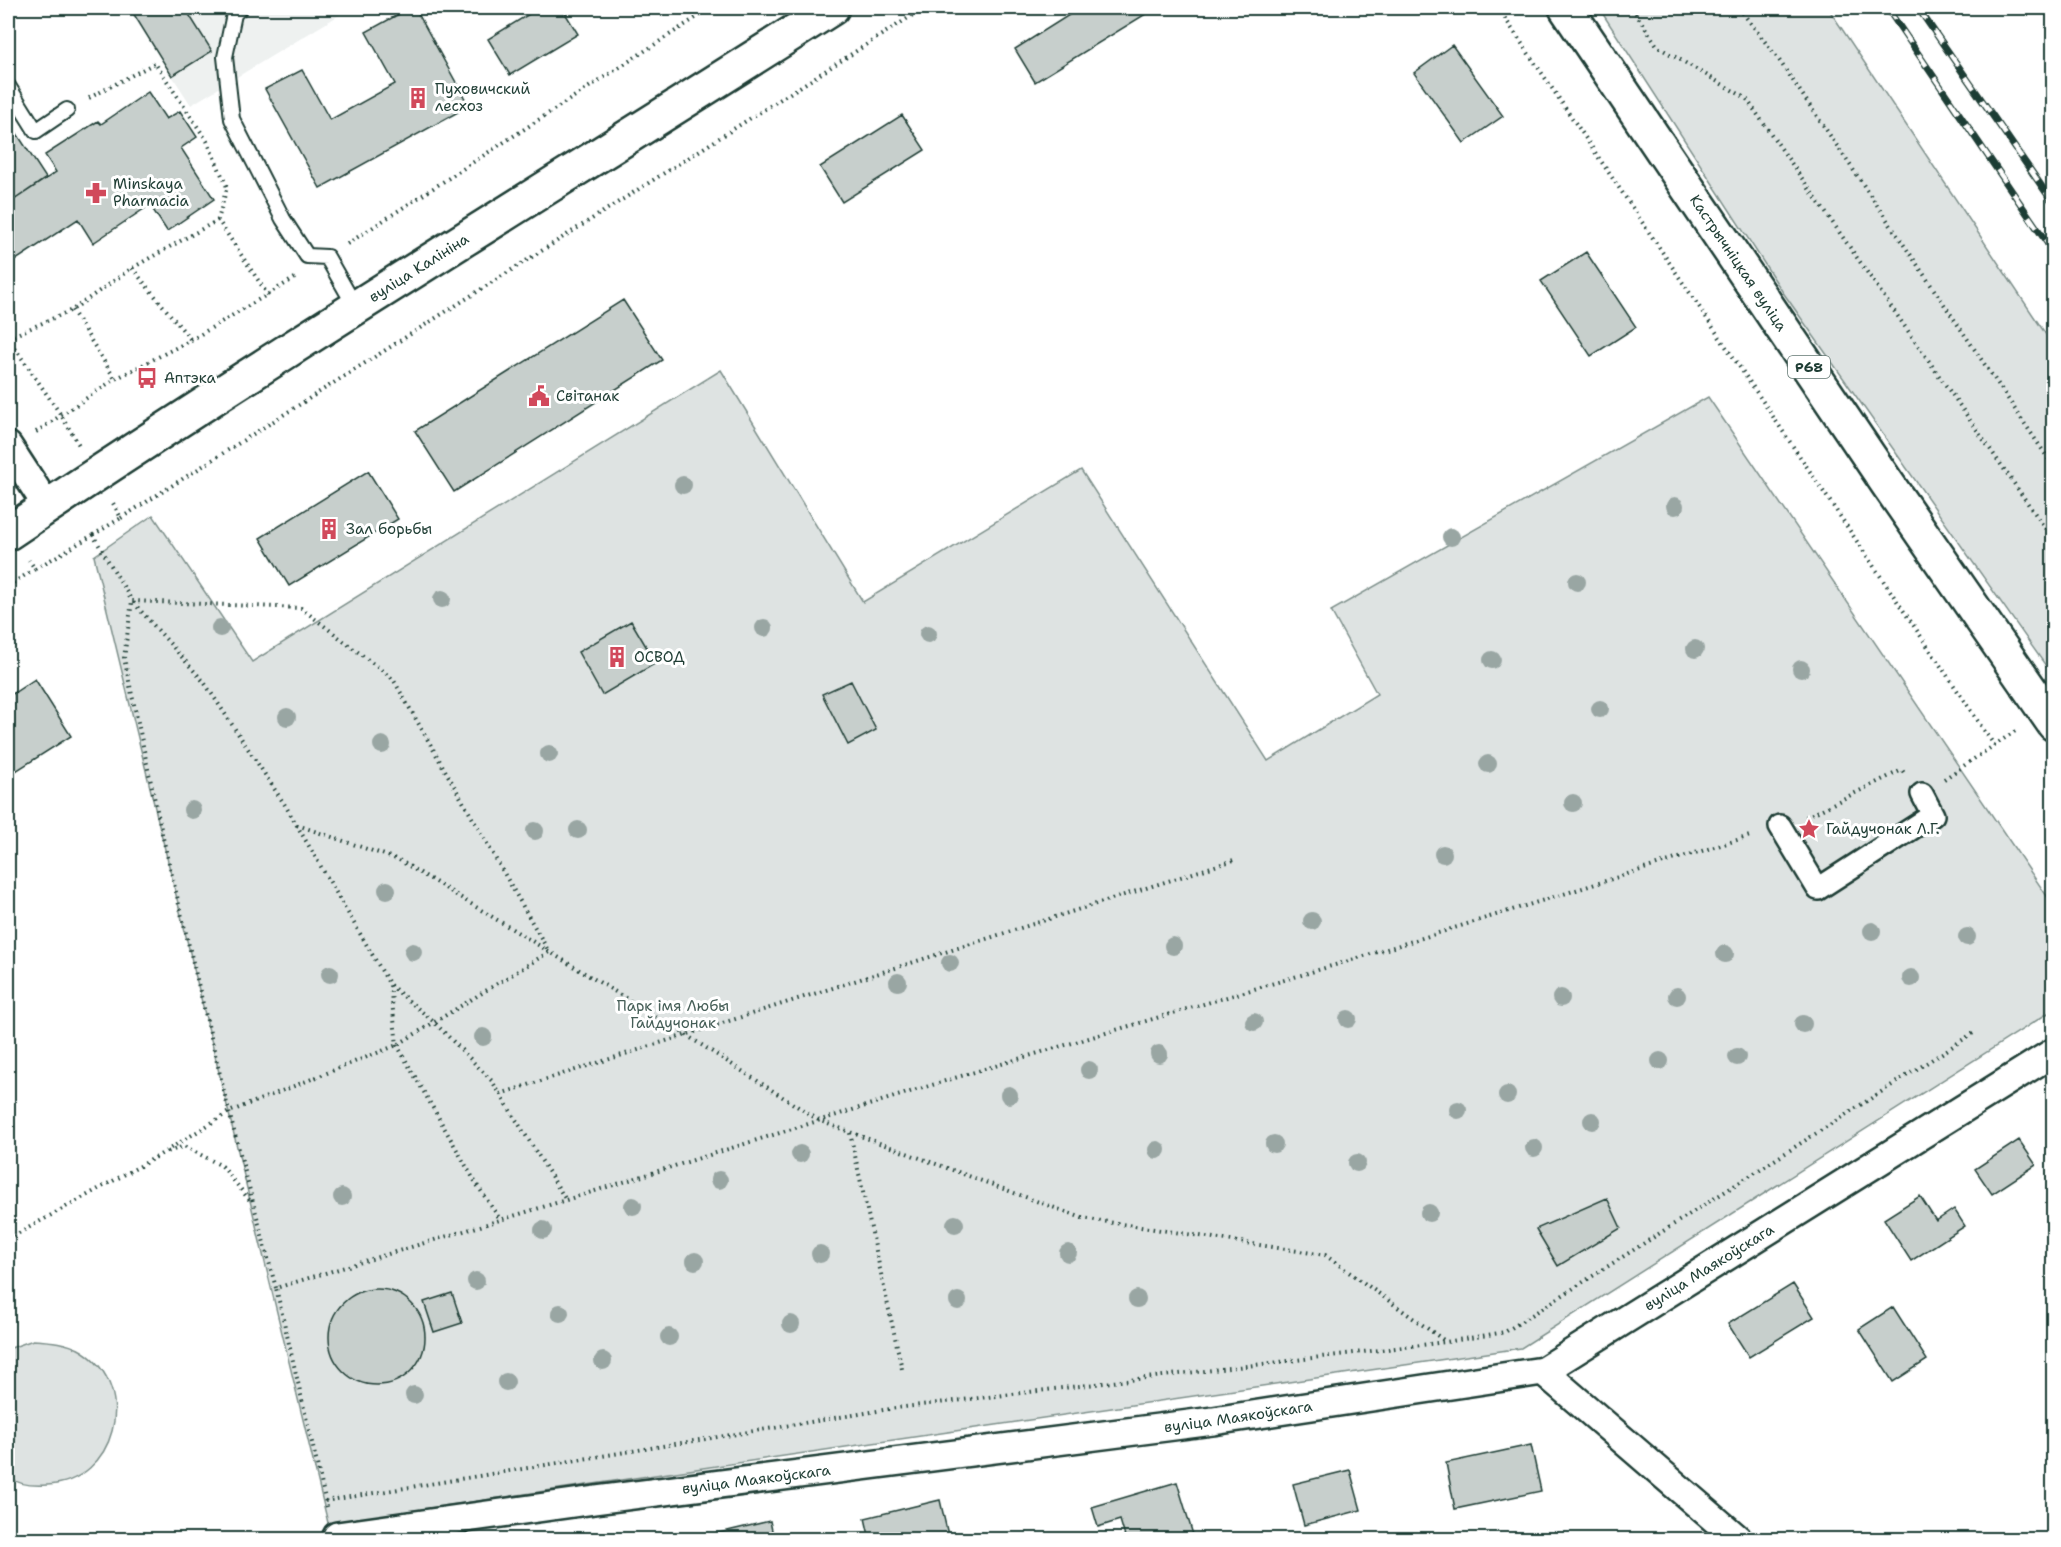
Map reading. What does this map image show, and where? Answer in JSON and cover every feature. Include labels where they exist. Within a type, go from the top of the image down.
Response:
[{"type":"main road","name":"вуліца Калініна","points":[[9,532],[356,308],[832,8]]},
{"type":"main road","name":"Кастрычніцкая вуліца","points":[[1566,8],[1887,483],[2049,717]]},
{"type":"street","points":[[9,448],[47,506]]},
{"type":"street","points":[[1780,826],[1818,889],[1933,815],[1922,794]]},
{"type":"street","name":"вуліца Маякоўскага","points":[[337,1536],[594,1500],[1213,1421],[1543,1371],[2054,1052]]},
{"type":"street","points":[[1543,1371],[1738,1539]]},
{"type":"lane","points":[[240,8],[234,14],[225,57],[231,119],[283,219],[307,256],[327,257],[356,308]]},
{"type":"lane","points":[[8,86],[36,131],[68,110]]},
{"type":"path","points":[[9,448],[115,379],[191,340],[268,295],[711,8]]},
{"type":"path","points":[[121,518],[924,8]]},
{"type":"path","points":[[1498,8],[1994,745]]},
{"type":"path","points":[[1632,8],[1658,47],[1746,98],[2054,540]]},
{"type":"path","points":[[1739,8],[1792,80],[2054,467]]},
{"type":"path","points":[[61,414],[8,338],[72,310],[132,268],[218,220],[227,187],[207,141],[155,63],[68,110]]},
{"type":"path","points":[[218,220],[268,295]]},
{"type":"path","points":[[132,268],[191,340]]},
{"type":"path","points":[[72,310],[115,379]]},
{"type":"path","points":[[9,532],[35,569]]},
{"type":"path","points":[[8,586],[93,535],[132,601],[204,682],[297,825],[390,985],[434,1022],[492,1082],[566,1200]]},
{"type":"path","points":[[132,601],[301,608],[393,679],[549,952]]},
{"type":"path","points":[[132,601],[124,658],[163,838],[229,1112],[276,1288],[325,1501],[337,1536]]},
{"type":"path","points":[[276,1288],[961,1076],[1345,962],[1799,821],[1902,770],[1922,794],[1994,745],[2049,717]]},
{"type":"path","points":[[297,825],[399,860],[686,1035],[820,1121],[1082,1218],[1325,1255],[1446,1342]]},
{"type":"path","points":[[500,1094],[1237,859]]},
{"type":"path","points":[[8,1239],[158,1156],[229,1112],[397,1045],[549,952]]},
{"type":"path","points":[[390,985],[397,1045],[477,1185],[500,1219]]},
{"type":"path","points":[[325,1501],[896,1408],[1446,1342],[1505,1332],[1975,1032]]},
{"type":"path","points":[[850,1132],[902,1369]]},
{"type":"path","points":[[158,1156],[184,1146],[222,1166],[254,1204]]},
{"type":"shaded area","points":[[128,8],[351,8],[191,105]]},
{"type":"green space","points":[[1599,8],[1828,8],[2053,345],[2053,676],[1782,291]]},
{"type":"green space","name":"Парк імя Любы Гайдучонак","points":[[721,370],[863,602],[1081,470],[1268,761],[1377,694],[1331,611],[1708,397],[2053,905],[2053,1010],[1521,1348],[328,1523],[94,556],[153,515],[252,662]]},
{"type":"green space","points":[[33,1340],[64,1344],[82,1351],[100,1367],[111,1387],[115,1409],[112,1431],[104,1451],[90,1468],[71,1480],[47,1485],[17,1482],[8,1477],[8,1349]]},
{"type":"building","points":[[130,8],[185,8],[212,51],[172,76]]},
{"type":"building","name":"Пуховичский лесхоз","points":[[410,8],[415,8],[469,106],[320,188],[265,89],[302,70],[330,120],[395,84],[366,32]]},
{"type":"building","points":[[539,8],[562,8],[578,34],[510,75],[488,39]]},
{"type":"building","points":[[1080,8],[1154,9],[1035,82],[1015,49]]},
{"type":"building","points":[[1452,45],[1503,116],[1464,143],[1414,73]]},
{"type":"building","points":[[148,92],[166,119],[180,111],[197,137],[181,148],[214,199],[167,231],[150,205],[93,243],[78,219],[13,262],[8,254],[8,204],[56,172],[45,155],[98,121],[101,124]]},
{"type":"building","points":[[902,115],[925,150],[842,202],[820,167]]},
{"type":"building","points":[[8,120],[46,178],[8,204]]},
{"type":"building","points":[[1586,252],[1636,327],[1591,356],[1541,281]]},
{"type":"building","name":"Світанак","points":[[623,300],[662,360],[454,492],[415,431]]},
{"type":"building","name":"Зал борьбы","points":[[368,471],[398,519],[289,586],[260,538]]},
{"type":"building","name":"ОСВОД","points":[[631,621],[656,663],[602,695],[578,652]]},
{"type":"building","points":[[35,679],[71,736],[8,776],[8,697]]},
{"type":"building","points":[[851,681],[876,730],[848,745],[822,694]]},
{"type":"building","points":[[2019,1140],[2036,1165],[1992,1194],[1975,1169]]},
{"type":"building","points":[[1920,1196],[1936,1221],[1954,1209],[1965,1226],[1911,1261],[1884,1219]]},
{"type":"building","points":[[1607,1198],[1621,1228],[1558,1266],[1536,1229]]},
{"type":"building","points":[[1793,1284],[1814,1317],[1749,1357],[1728,1324]]},
{"type":"building","points":[[377,1289],[395,1293],[411,1303],[421,1319],[425,1337],[421,1355],[411,1371],[395,1381],[377,1385],[359,1381],[343,1371],[333,1355],[329,1337],[333,1319],[343,1303],[359,1293]]},
{"type":"building","points":[[452,1293],[462,1323],[434,1332],[424,1302]]},
{"type":"building","points":[[1893,1307],[1927,1360],[1893,1382],[1859,1329]]},
{"type":"building","points":[[1531,1445],[1541,1491],[1455,1509],[1446,1463]]},
{"type":"building","points":[[1350,1470],[1361,1510],[1304,1525],[1293,1484]]},
{"type":"building","points":[[1177,1482],[1194,1538],[1188,1540],[1126,1540],[1120,1520],[1098,1527],[1092,1507]]},
{"type":"building","points":[[940,1500],[948,1535],[926,1540],[870,1540],[865,1518]]},
{"type":"building","points":[[770,1521],[774,1540],[707,1540],[706,1536]]},
{"type":"railway","points":[[1887,8],[2054,253]]},
{"type":"railway","points":[[1918,8],[2054,204]]},
{"type":"place","name":"Пуховичский лесхоз","points":[[418,98]]},
{"type":"place","name":"Minskaya Pharmacia","points":[[96,193]]},
{"type":"place","name":"Аптэка","points":[[147,378]]},
{"type":"place","name":"Світанак","points":[[539,396]]},
{"type":"place","name":"Зал борьбы","points":[[329,529]]},
{"type":"place","name":"ОСВОД","points":[[617,657]]},
{"type":"place","name":"Гайдучонак Л.Г.","points":[[1809,829]]}]
